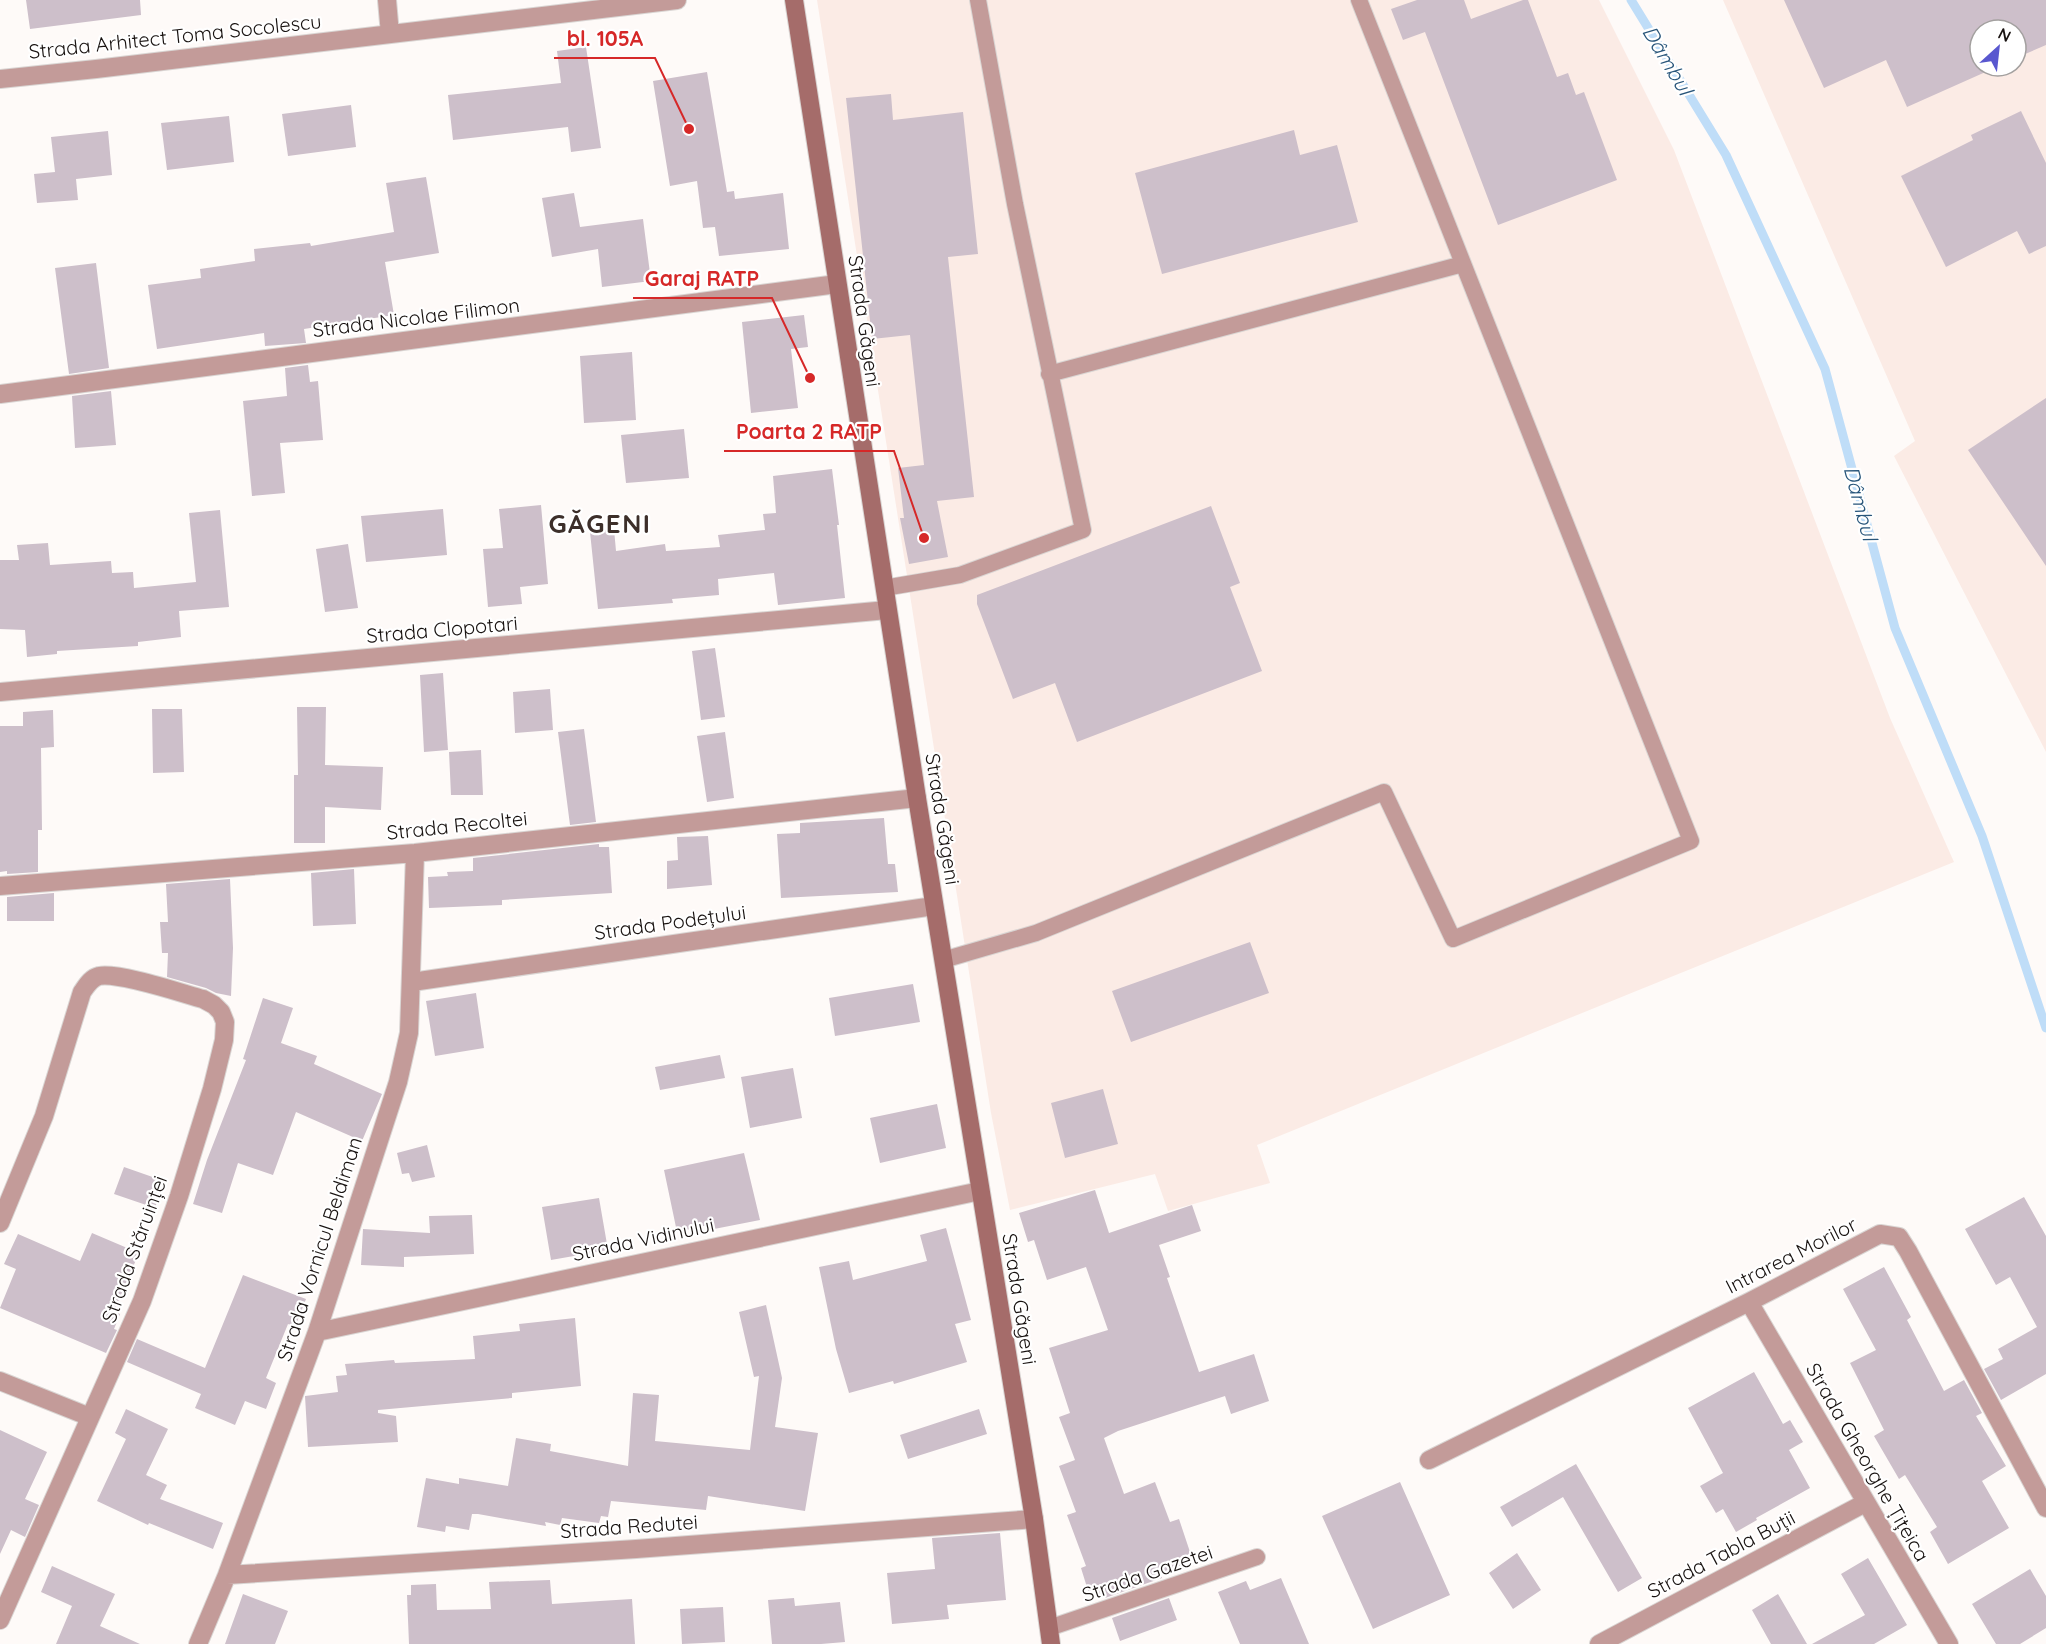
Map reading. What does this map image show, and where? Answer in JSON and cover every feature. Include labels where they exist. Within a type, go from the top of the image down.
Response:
[{"type":"main road","name":"Strada Găgeni","points":[[794,0],[887,610],[1034,1519],[1050,1636]]},
{"type":"street","points":[[387,0],[390,34]]},
{"type":"street","name":"Strada Arhitect Toma Socolescu","points":[[0,79],[676,0]]},
{"type":"street","name":"Strada Nicolae Filimon","points":[[0,394],[837,284]]},
{"type":"street","name":"Strada Clopotari","points":[[0,692],[887,610]]},
{"type":"street","name":"Strada Recoltei","points":[[0,886],[415,853],[917,798]]},
{"type":"street","name":"Strada Vornicul Beldiman","points":[[198,1644],[227,1575],[317,1332],[398,1082],[409,1034],[415,853]]},
{"type":"street","name":"Strada Podețului","points":[[412,982],[934,906]]},
{"type":"street","name":"Strada Stăruinței","points":[[0,1223],[44,1116],[82,992],[91,980],[98,976],[127,979],[203,999],[221,1012],[225,1022],[224,1040],[212,1089],[164,1242],[142,1301],[0,1620]]},
{"type":"street","name":"Strada Vidinului","points":[[317,1332],[980,1191]]},
{"type":"street","name":"Intrarea Morilor","points":[[1429,1460],[1749,1302],[1880,1234],[1899,1237],[2046,1508]]},
{"type":"street","name":"Strada Gheorghe Țițeica","points":[[1749,1302],[1949,1644]]},
{"type":"street","points":[[0,1381],[90,1417]]},
{"type":"street","name":"Strada Tabla Buții","points":[[1599,1644],[1865,1503]]},
{"type":"street","name":"Strada Redutei","points":[[227,1575],[636,1549],[1034,1519]]},
{"type":"lane","points":[[884,588],[960,575],[1083,530],[1015,204],[978,0]]},
{"type":"lane","points":[[943,960],[1036,933],[1384,792],[1453,939],[1691,841],[1359,0]]},
{"type":"lane","points":[[1049,374],[1463,264]]},
{"type":"lane","name":"Strada Gazetei","points":[[1050,1636],[1257,1557]]},
{"type":"shaded area","points":[[817,0],[1599,0],[1674,150],[1890,718],[1954,862],[1257,1145],[1270,1183],[1168,1211],[1155,1174],[1010,1210],[991,1113]]},
{"type":"shaded area","points":[[1723,0],[2046,0],[2046,752],[1894,456],[1915,441]]},
{"type":"building","points":[[26,0],[140,0],[141,15],[30,29]]},
{"type":"building","points":[[1417,0],[1464,0],[1471,19],[1528,0],[1557,77],[1568,73],[1576,95],[1584,92],[1617,180],[1498,225],[1425,32],[1403,40],[1391,9]]},
{"type":"building","points":[[1784,0],[2046,0],[2046,45],[2028,53],[2028,18],[1968,18],[1968,78],[1972,78],[1907,107],[1886,60],[1824,88]]},
{"type":"building","points":[[586,47],[601,148],[571,152],[568,127],[453,140],[448,95],[561,83],[557,51]]},
{"type":"building","points":[[707,72],[727,192],[734,191],[735,199],[783,193],[789,249],[719,256],[715,227],[703,228],[697,181],[670,186],[653,81]]},
{"type":"building","points":[[891,94],[893,120],[963,112],[978,254],[948,257],[974,497],[937,501],[948,557],[909,564],[900,518],[904,518],[898,468],[924,465],[910,335],[872,339],[846,98]]},
{"type":"building","points":[[351,105],[356,147],[288,156],[282,114]]},
{"type":"building","points":[[2021,111],[2046,163],[2046,246],[2029,254],[2017,231],[1946,267],[1901,176],[1973,140],[1971,135]]},
{"type":"building","points":[[229,116],[234,162],[167,170],[161,123]]},
{"type":"building","points":[[1294,130],[1300,155],[1337,145],[1358,222],[1162,274],[1135,173]]},
{"type":"building","points":[[108,131],[112,175],[76,179],[78,200],[37,203],[34,174],[55,172],[51,137]]},
{"type":"building","points":[[426,177],[439,253],[385,262],[394,315],[304,329],[306,343],[265,346],[264,333],[157,349],[148,285],[201,278],[200,269],[255,261],[254,249],[310,243],[311,246],[394,232],[386,183]]},
{"type":"building","points":[[574,193],[580,227],[643,219],[651,281],[602,287],[598,249],[552,257],[542,198]]},
{"type":"building","points":[[96,263],[109,368],[69,374],[55,268]]},
{"type":"building","points":[[804,315],[808,347],[791,349],[798,408],[751,413],[742,322]]},
{"type":"building","points":[[632,352],[636,420],[584,423],[580,356]]},
{"type":"building","points":[[308,365],[310,382],[318,381],[323,440],[280,443],[285,493],[252,496],[243,401],[287,396],[285,368]]},
{"type":"building","points":[[111,391],[116,445],[75,448],[72,396]]},
{"type":"building","points":[[2046,398],[2046,566],[1968,450]]},
{"type":"building","points":[[684,429],[689,478],[626,483],[621,435]]},
{"type":"building","points":[[832,469],[845,598],[778,605],[774,573],[718,579],[719,595],[672,599],[673,603],[598,609],[590,532],[614,529],[616,551],[665,544],[666,551],[720,547],[718,535],[765,530],[763,514],[776,513],[773,476]]},
{"type":"building","points":[[541,505],[548,584],[520,587],[522,604],[488,607],[483,549],[503,548],[499,509]]},
{"type":"building","points":[[1211,506],[1240,583],[1230,587],[1262,671],[1077,742],[1055,683],[1013,699],[977,604],[977,595]]},
{"type":"building","points":[[443,509],[447,555],[366,562],[361,516]]},
{"type":"building","points":[[220,510],[229,607],[179,611],[181,637],[138,642],[138,646],[57,651],[57,654],[27,657],[25,630],[0,629],[0,560],[19,560],[17,545],[48,543],[50,565],[111,561],[112,573],[133,572],[134,588],[196,582],[189,513]]},
{"type":"building","points":[[348,544],[358,608],[325,612],[316,549]]},
{"type":"building","points":[[715,648],[725,717],[701,720],[692,651]]},
{"type":"building","points":[[443,673],[448,750],[424,752],[420,675]]},
{"type":"building","points":[[550,689],[553,730],[515,733],[513,692]]},
{"type":"building","points":[[297,707],[326,707],[325,765],[383,767],[381,810],[325,807],[325,843],[294,843],[294,775],[298,775]]},
{"type":"building","points":[[152,709],[182,709],[184,772],[153,773]]},
{"type":"building","points":[[53,710],[54,747],[41,748],[42,830],[38,830],[38,872],[7,874],[7,871],[0,872],[0,726],[23,726],[23,712]]},
{"type":"building","points":[[584,729],[596,822],[570,825],[558,732]]},
{"type":"building","points":[[725,732],[734,798],[707,802],[697,736]]},
{"type":"building","points":[[481,750],[483,795],[451,795],[449,752]]},
{"type":"building","points":[[884,818],[888,864],[895,864],[898,892],[781,898],[777,834],[800,833],[800,823]]},
{"type":"building","points":[[708,836],[712,885],[667,889],[667,861],[678,860],[677,837]]},
{"type":"building","points":[[599,844],[599,847],[609,847],[612,893],[502,900],[502,905],[429,908],[428,877],[448,876],[447,872],[473,871],[473,858]]},
{"type":"building","points":[[354,869],[356,924],[313,926],[311,873]]},
{"type":"building","points":[[230,879],[233,948],[231,996],[167,977],[168,953],[162,953],[160,922],[168,922],[166,884]]},
{"type":"building","points":[[54,893],[54,921],[7,921],[7,897]]},
{"type":"building","points":[[1250,942],[1269,993],[1131,1042],[1112,991]]},
{"type":"building","points":[[913,984],[920,1022],[835,1036],[829,998]]},
{"type":"building","points":[[476,993],[484,1048],[435,1056],[426,1001]]},
{"type":"building","points":[[263,998],[293,1008],[281,1043],[317,1056],[314,1064],[382,1094],[362,1141],[296,1112],[273,1175],[238,1163],[222,1213],[193,1204],[207,1160],[246,1060],[243,1059]]},
{"type":"building","points":[[720,1055],[725,1078],[660,1090],[655,1067]]},
{"type":"building","points":[[793,1068],[802,1118],[750,1128],[741,1077]]},
{"type":"building","points":[[1103,1089],[1118,1144],[1065,1158],[1051,1103]]},
{"type":"building","points":[[937,1104],[946,1148],[880,1163],[870,1118]]},
{"type":"building","points":[[427,1145],[435,1177],[412,1182],[409,1173],[402,1174],[397,1153]]},
{"type":"building","points":[[744,1153],[760,1220],[709,1230],[708,1225],[677,1232],[664,1170]]},
{"type":"building","points":[[124,1167],[164,1181],[155,1208],[114,1194]]},
{"type":"building","points":[[1095,1190],[1109,1233],[1192,1205],[1201,1231],[1159,1245],[1170,1277],[1167,1278],[1199,1372],[1254,1354],[1269,1401],[1231,1414],[1225,1396],[1118,1431],[1104,1438],[1124,1494],[1155,1482],[1170,1522],[1179,1519],[1193,1561],[1160,1573],[1162,1578],[1105,1598],[1104,1593],[1090,1597],[1081,1568],[1086,1566],[1067,1515],[1076,1512],[1059,1466],[1075,1460],[1059,1417],[1070,1413],[1049,1348],[1108,1330],[1086,1267],[1047,1280],[1034,1240],[1028,1242],[1019,1213]]},
{"type":"building","points":[[2024,1197],[2046,1236],[2046,1374],[2001,1400],[1984,1369],[2003,1359],[1998,1349],[2037,1327],[2010,1277],[1996,1285],[1965,1229]]},
{"type":"building","points":[[599,1198],[608,1250],[551,1260],[542,1207]]},
{"type":"building","points":[[472,1215],[474,1254],[404,1257],[404,1267],[361,1265],[363,1229],[430,1233],[429,1216]]},
{"type":"building","points":[[946,1228],[971,1320],[955,1324],[967,1362],[894,1384],[893,1381],[849,1393],[836,1349],[819,1267],[849,1261],[853,1280],[927,1261],[920,1235]]},
{"type":"building","points":[[92,1233],[139,1253],[114,1311],[120,1314],[114,1329],[117,1330],[106,1353],[0,1308],[16,1269],[4,1264],[18,1234],[80,1261]]},
{"type":"building","points":[[1884,1267],[1911,1317],[1907,1320],[1944,1391],[1964,1380],[1982,1413],[1976,1416],[2006,1466],[1982,1481],[2009,1528],[1948,1564],[1930,1532],[1937,1527],[1905,1475],[1899,1479],[1874,1436],[1884,1430],[1850,1363],[1876,1350],[1843,1289]]},
{"type":"building","points":[[243,1275],[306,1299],[295,1327],[288,1324],[266,1378],[276,1383],[266,1409],[245,1401],[235,1425],[195,1408],[201,1394],[127,1362],[137,1339],[205,1368]]},
{"type":"building","points":[[766,1305],[782,1378],[775,1427],[818,1433],[805,1511],[708,1496],[706,1510],[611,1501],[608,1517],[601,1516],[599,1523],[562,1518],[560,1525],[545,1522],[546,1526],[472,1514],[469,1530],[446,1526],[445,1532],[417,1527],[426,1478],[459,1484],[459,1478],[508,1486],[516,1438],[551,1444],[550,1451],[628,1466],[633,1393],[659,1395],[655,1441],[750,1450],[759,1376],[754,1377],[739,1312]]},
{"type":"building","points":[[575,1318],[581,1386],[512,1393],[512,1398],[378,1410],[378,1413],[396,1416],[398,1442],[308,1447],[305,1396],[338,1392],[336,1376],[347,1375],[345,1364],[394,1360],[395,1363],[475,1359],[473,1336],[520,1331],[519,1324]]},
{"type":"building","points":[[1754,1372],[1783,1424],[1790,1420],[1803,1442],[1789,1450],[1810,1488],[1756,1518],[1757,1520],[1736,1532],[1723,1509],[1716,1513],[1700,1486],[1723,1473],[1688,1408]]},
{"type":"building","points":[[126,1409],[168,1429],[146,1475],[167,1485],[160,1499],[223,1523],[213,1549],[149,1523],[148,1525],[97,1501],[126,1439],[115,1433]]},
{"type":"building","points":[[979,1409],[987,1434],[908,1459],[900,1435]]},
{"type":"building","points":[[0,1430],[47,1452],[25,1499],[39,1505],[25,1537],[11,1530],[0,1554]]},
{"type":"building","points":[[1576,1464],[1642,1578],[1618,1592],[1563,1497],[1512,1527],[1500,1507]]},
{"type":"building","points":[[1400,1482],[1450,1595],[1373,1629],[1322,1516]]},
{"type":"building","points":[[1000,1533],[1006,1600],[947,1605],[949,1619],[892,1624],[887,1573],[935,1569],[932,1538]]},
{"type":"building","points":[[1517,1553],[1541,1590],[1513,1609],[1489,1573]]},
{"type":"building","points":[[1868,1558],[1907,1625],[1874,1644],[1812,1644],[1865,1615],[1841,1574]]},
{"type":"building","points":[[52,1566],[115,1594],[100,1626],[140,1644],[56,1644],[72,1606],[41,1592]]},
{"type":"building","points":[[2030,1569],[2046,1596],[2046,1628],[2020,1644],[1996,1644],[1972,1604]]},
{"type":"building","points":[[1281,1578],[1309,1644],[1240,1644],[1218,1592],[1246,1581],[1250,1590]]},
{"type":"building","points":[[550,1580],[552,1604],[632,1599],[635,1644],[409,1644],[407,1595],[411,1595],[411,1585],[436,1584],[437,1610],[491,1609],[489,1582]]},
{"type":"building","points":[[243,1594],[288,1611],[275,1644],[225,1644]]},
{"type":"building","points":[[1778,1594],[1807,1644],[1771,1644],[1752,1610]]},
{"type":"building","points":[[794,1598],[795,1606],[840,1602],[845,1642],[772,1644],[768,1600]]},
{"type":"building","points":[[1169,1598],[1177,1620],[1120,1641],[1112,1618]]},
{"type":"building","points":[[723,1607],[725,1642],[682,1644],[680,1609]]},
{"type":"waterway","name":"Dâmbul","points":[[1631,0],[1726,155],[1825,369],[1895,628],[1982,836],[2046,1028]]},
{"type":"place","name":"bl. 105A","points":[[689,129]]},
{"type":"place","name":"Garaj RATP","points":[[810,378]]},
{"type":"place","name":"Poarta 2 RATP","points":[[924,538]]},
{"type":"district","name":"GĂGENI","points":[[600,523]]}]
